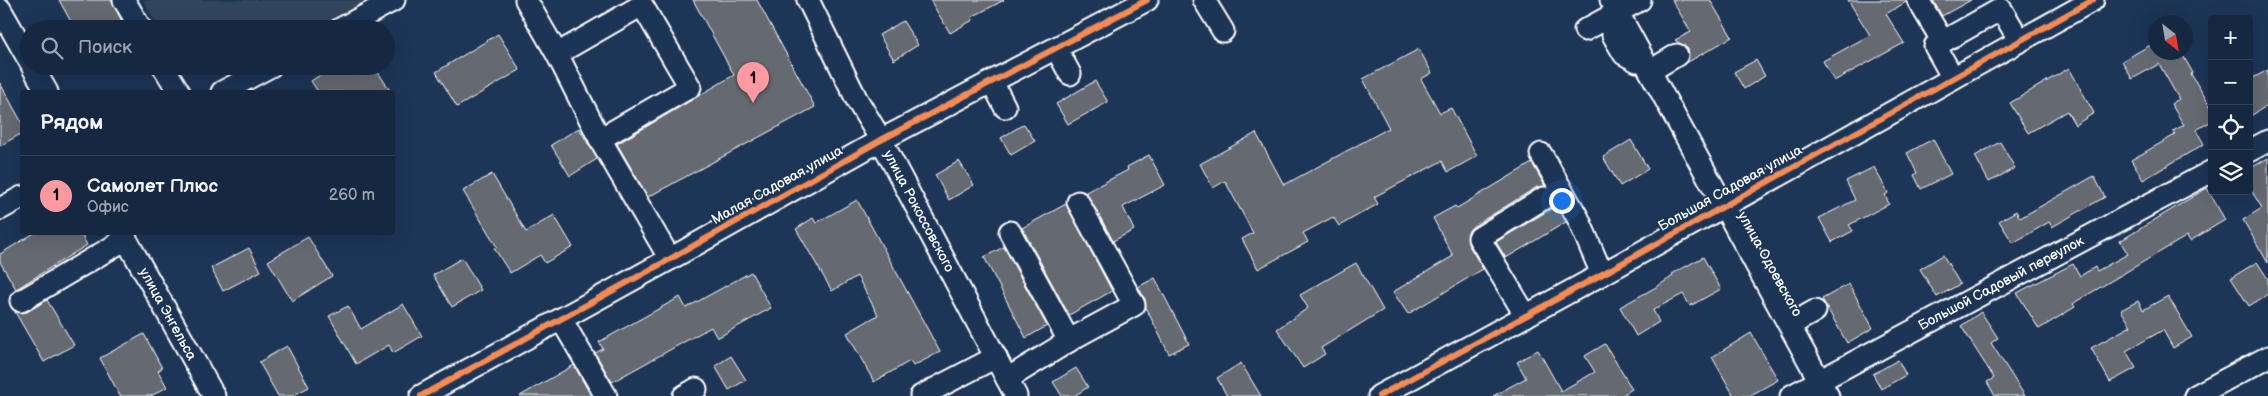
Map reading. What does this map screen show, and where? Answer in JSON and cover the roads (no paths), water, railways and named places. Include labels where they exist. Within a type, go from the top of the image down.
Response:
[{"type":"street","points":[[124,0],[136,20]]},
{"type":"street","points":[[357,20],[394,0]]},
{"type":"street","points":[[526,0],[557,54],[600,139],[670,260]]},
{"type":"street","name":"улица Рокоссовского","points":[[808,0],[857,100],[881,140],[1012,388]]},
{"type":"street","name":"Малая Садовая улица","points":[[432,393],[881,140],[1147,0]]},
{"type":"street","points":[[1204,0],[1223,31]]},
{"type":"street","points":[[1585,30],[1616,9],[1640,0]]},
{"type":"street","points":[[1918,0],[1943,42]]},
{"type":"street","name":"Большая Садовая улица","points":[[1379,396],[2093,0]]},
{"type":"street","points":[[557,54],[642,5],[690,87],[600,139]]},
{"type":"street","points":[[0,9],[20,44]]},
{"type":"street","name":"улица Одоевского","points":[[1616,9],[1824,388]]},
{"type":"street","points":[[1953,78],[1935,46],[2001,9],[2020,41]]},
{"type":"street","points":[[1056,48],[1070,74]]},
{"type":"street","points":[[1649,68],[1677,55]]},
{"type":"street","points":[[37,75],[46,90]]},
{"type":"street","points":[[169,75],[178,90]]},
{"type":"street","points":[[226,90],[254,75]]},
{"type":"street","points":[[992,82],[1006,107]]},
{"type":"street","points":[[2251,150],[2268,141]]},
{"type":"street","points":[[1541,154],[1578,218],[1602,274]]},
{"type":"street","name":"Большой Садовый переулок","points":[[1791,396],[1824,388],[2208,173]]},
{"type":"street","points":[[0,210],[20,198]]},
{"type":"street","points":[[1526,316],[1479,238],[1544,198]]},
{"type":"street","points":[[1012,388],[1069,341],[1134,306],[1078,202]]},
{"type":"street","points":[[1010,232],[1069,341]]},
{"type":"street","points":[[21,301],[124,236]]},
{"type":"street","name":"улица Энгельса","points":[[124,236],[214,396]]},
{"type":"street","points":[[1790,325],[1816,311]]},
{"type":"street","points":[[561,319],[606,396]]},
{"type":"street","points":[[921,396],[996,356]]},
{"type":"street","points":[[2195,396],[2268,357]]},
{"type":"place","name":"Самолет Плюс","points":[[753,103]]}]
